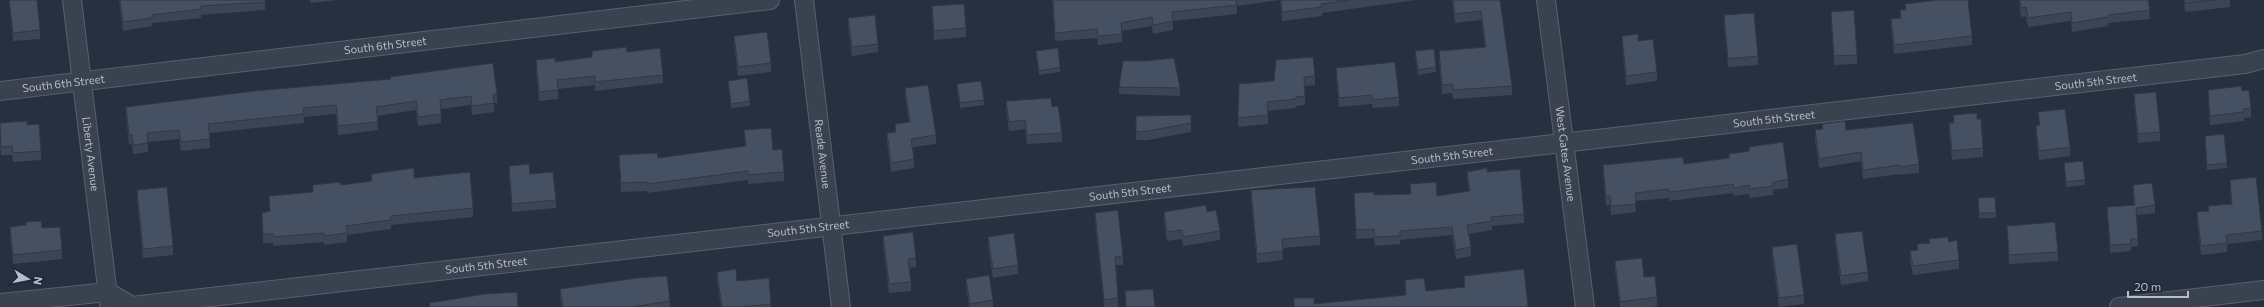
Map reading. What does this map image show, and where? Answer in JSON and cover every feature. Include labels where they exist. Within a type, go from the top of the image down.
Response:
[{"type":"street","name":"Liberty Avenue","points":[[72,0],[108,299]]},
{"type":"street","name":"South 6th Street","points":[[0,91],[770,0]]},
{"type":"street","name":"Reade Avenue","points":[[804,0],[841,307]]},
{"type":"street","name":"West Gates Avenue","points":[[1546,0],[1585,307]]},
{"type":"street","name":"South 5th Street","points":[[108,299],[132,306],[831,225],[1564,143],[2245,64],[2264,59]]},
{"type":"street","points":[[2119,307],[2264,290]]},
{"type":"street","points":[[0,303],[108,299]]},
{"type":"building","points":[[9,0],[37,0],[40,30],[13,33]]},
{"type":"building","points":[[120,0],[265,0],[265,2],[201,6],[201,9],[152,15],[152,18],[123,22]]},
{"type":"building","points":[[1053,0],[1236,0],[1237,5],[1172,12],[1173,21],[1153,25],[1152,17],[1121,23],[1122,34],[1098,36],[1097,29],[1055,33]]},
{"type":"building","points":[[1281,0],[1350,0],[1321,4],[1322,7],[1282,12]]},
{"type":"building","points":[[1453,0],[1500,0],[1512,86],[1453,90],[1452,84],[1442,85],[1439,51],[1486,47],[1481,11],[1455,14]]},
{"type":"building","points":[[1938,0],[1968,0],[1972,36],[1894,45],[1891,19],[1901,18],[1900,10],[1906,10],[1905,4]]},
{"type":"building","points":[[2020,0],[2148,0],[2150,10],[2108,15],[2108,17],[2072,23],[2071,12],[2028,18],[2026,7],[2021,8]]},
{"type":"building","points":[[2185,0],[2215,0],[2185,3]]},
{"type":"building","points":[[964,4],[966,28],[934,31],[932,6]]},
{"type":"building","points":[[1854,10],[1857,55],[1834,56],[1831,12]]},
{"type":"building","points":[[1754,13],[1758,56],[1728,59],[1724,15]]},
{"type":"building","points":[[875,15],[878,44],[852,47],[848,18]]},
{"type":"building","points":[[767,32],[771,63],[738,67],[734,36]]},
{"type":"building","points":[[1638,34],[1638,41],[1653,39],[1657,72],[1626,76],[1622,36]]},
{"type":"building","points":[[626,47],[627,52],[660,48],[663,75],[595,82],[595,76],[557,80],[558,90],[539,92],[536,60],[555,58],[555,62],[592,57],[592,51]]},
{"type":"building","points":[[1058,48],[1060,67],[1039,71],[1036,51]]},
{"type":"building","points":[[1434,49],[1436,67],[1418,70],[1415,51]]},
{"type":"building","points":[[1313,57],[1315,76],[1304,77],[1305,96],[1296,97],[1296,99],[1267,102],[1268,115],[1238,118],[1239,84],[1274,81],[1276,60]]},
{"type":"building","points":[[1174,58],[1180,88],[1119,87],[1123,61],[1145,61]]},
{"type":"building","points":[[1395,62],[1399,97],[1373,100],[1372,95],[1339,98],[1336,68]]},
{"type":"building","points":[[493,63],[497,94],[493,95],[494,103],[472,106],[471,96],[440,100],[441,114],[418,117],[416,101],[376,107],[378,122],[338,126],[336,105],[303,108],[304,114],[208,124],[210,139],[181,142],[179,130],[147,133],[148,143],[133,145],[132,135],[129,135],[126,107],[254,91],[391,79],[390,77]]},
{"type":"building","points":[[747,78],[750,101],[731,104],[728,81]]},
{"type":"building","points":[[981,81],[984,100],[960,103],[957,84]]},
{"type":"building","points":[[928,85],[936,135],[911,139],[914,159],[891,163],[887,133],[896,132],[895,124],[910,122],[905,88]]},
{"type":"building","points":[[2241,86],[2242,91],[2249,90],[2251,108],[2244,109],[2244,112],[2210,116],[2208,90]]},
{"type":"building","points":[[2156,92],[2160,132],[2138,134],[2134,94]]},
{"type":"building","points":[[1051,98],[1052,107],[1058,106],[1062,133],[1027,135],[1025,120],[1009,122],[1006,101]]},
{"type":"building","points":[[2065,109],[2070,147],[2039,151],[2036,126],[2040,125],[2038,112]]},
{"type":"building","points":[[1977,113],[1977,119],[1981,119],[1983,148],[1952,151],[1949,123],[1954,123],[1953,115]]},
{"type":"building","points":[[1191,115],[1191,123],[1136,132],[1136,116]]},
{"type":"building","points":[[27,121],[27,125],[39,124],[41,151],[13,153],[12,146],[1,147],[0,123]]},
{"type":"building","points":[[1845,121],[1846,130],[1913,123],[1919,164],[1863,170],[1861,152],[1819,159],[1815,130],[1823,129],[1822,124]]},
{"type":"building","points":[[771,128],[773,150],[782,149],[784,172],[748,175],[748,171],[647,184],[647,182],[621,183],[619,155],[657,153],[658,158],[746,146],[744,130]]},
{"type":"building","points":[[2224,134],[2227,163],[2207,165],[2205,136]]},
{"type":"building","points":[[1783,142],[1788,179],[1773,182],[1773,186],[1750,189],[1749,185],[1734,188],[1733,184],[1669,192],[1669,189],[1635,193],[1636,204],[1611,206],[1610,196],[1606,196],[1603,165],[1683,157],[1684,164],[1729,158],[1729,154],[1749,151],[1749,147]]},
{"type":"building","points":[[2083,161],[2085,180],[2066,182],[2064,163]]},
{"type":"building","points":[[529,164],[530,174],[553,172],[556,200],[512,204],[509,166]]},
{"type":"building","points":[[414,168],[414,178],[470,172],[473,208],[391,216],[391,220],[346,226],[347,233],[324,236],[324,233],[273,237],[273,234],[263,234],[262,213],[270,211],[269,196],[313,192],[313,185],[340,182],[341,185],[372,181],[371,174]]},
{"type":"building","points":[[1487,168],[1487,172],[1520,169],[1524,214],[1491,217],[1492,221],[1467,225],[1471,247],[1456,250],[1452,227],[1400,231],[1400,236],[1375,237],[1374,229],[1356,230],[1354,193],[1374,192],[1374,195],[1411,194],[1410,184],[1436,182],[1437,196],[1470,191],[1467,172]]},
{"type":"building","points":[[2256,177],[2262,231],[2226,235],[2227,243],[2201,246],[2197,212],[2209,211],[2208,206],[2232,204],[2230,180]]},
{"type":"building","points":[[2152,183],[2155,205],[2136,208],[2138,239],[2131,239],[2131,244],[2110,245],[2107,207],[2135,205],[2133,185]]},
{"type":"building","points":[[167,187],[173,246],[143,249],[137,190]]},
{"type":"building","points":[[1315,187],[1320,236],[1282,239],[1283,251],[1257,254],[1251,190]]},
{"type":"building","points":[[1995,197],[1996,213],[1979,213],[1978,198]]},
{"type":"building","points":[[1206,205],[1207,212],[1216,210],[1220,231],[1183,237],[1182,230],[1167,232],[1164,212]]},
{"type":"building","points":[[1118,210],[1123,256],[1115,257],[1118,298],[1104,300],[1095,213]]},
{"type":"building","points":[[41,221],[42,228],[60,227],[62,250],[13,255],[10,227],[26,225],[26,222]]},
{"type":"building","points":[[2055,222],[2058,252],[2009,255],[2007,226]]},
{"type":"building","points":[[1862,231],[1868,272],[1841,276],[1835,234]]},
{"type":"building","points":[[913,232],[916,258],[908,259],[911,282],[889,284],[883,236]]},
{"type":"building","points":[[1014,233],[1018,265],[993,269],[988,237]]},
{"type":"building","points":[[1948,237],[1949,242],[1957,240],[1959,260],[1913,266],[1910,251],[1918,250],[1917,244],[1930,243],[1929,239]]},
{"type":"building","points":[[1797,244],[1804,295],[1779,298],[1772,247]]},
{"type":"building","points":[[1642,258],[1644,277],[1655,276],[1657,297],[1620,302],[1615,261]]},
{"type":"building","points":[[736,269],[737,281],[769,278],[771,304],[722,307],[717,272]]},
{"type":"building","points":[[1524,269],[1528,307],[1294,307],[1294,298],[1314,298],[1314,304],[1406,295],[1405,280],[1424,278],[1426,291],[1465,287],[1464,276]]},
{"type":"building","points":[[989,275],[993,300],[970,304],[966,279]]},
{"type":"building","points":[[667,276],[670,301],[632,307],[563,307],[560,289],[637,278]]},
{"type":"building","points":[[1153,289],[1155,307],[1126,307],[1125,291]]},
{"type":"building","points":[[517,292],[518,307],[430,307],[429,303],[485,294]]}]
